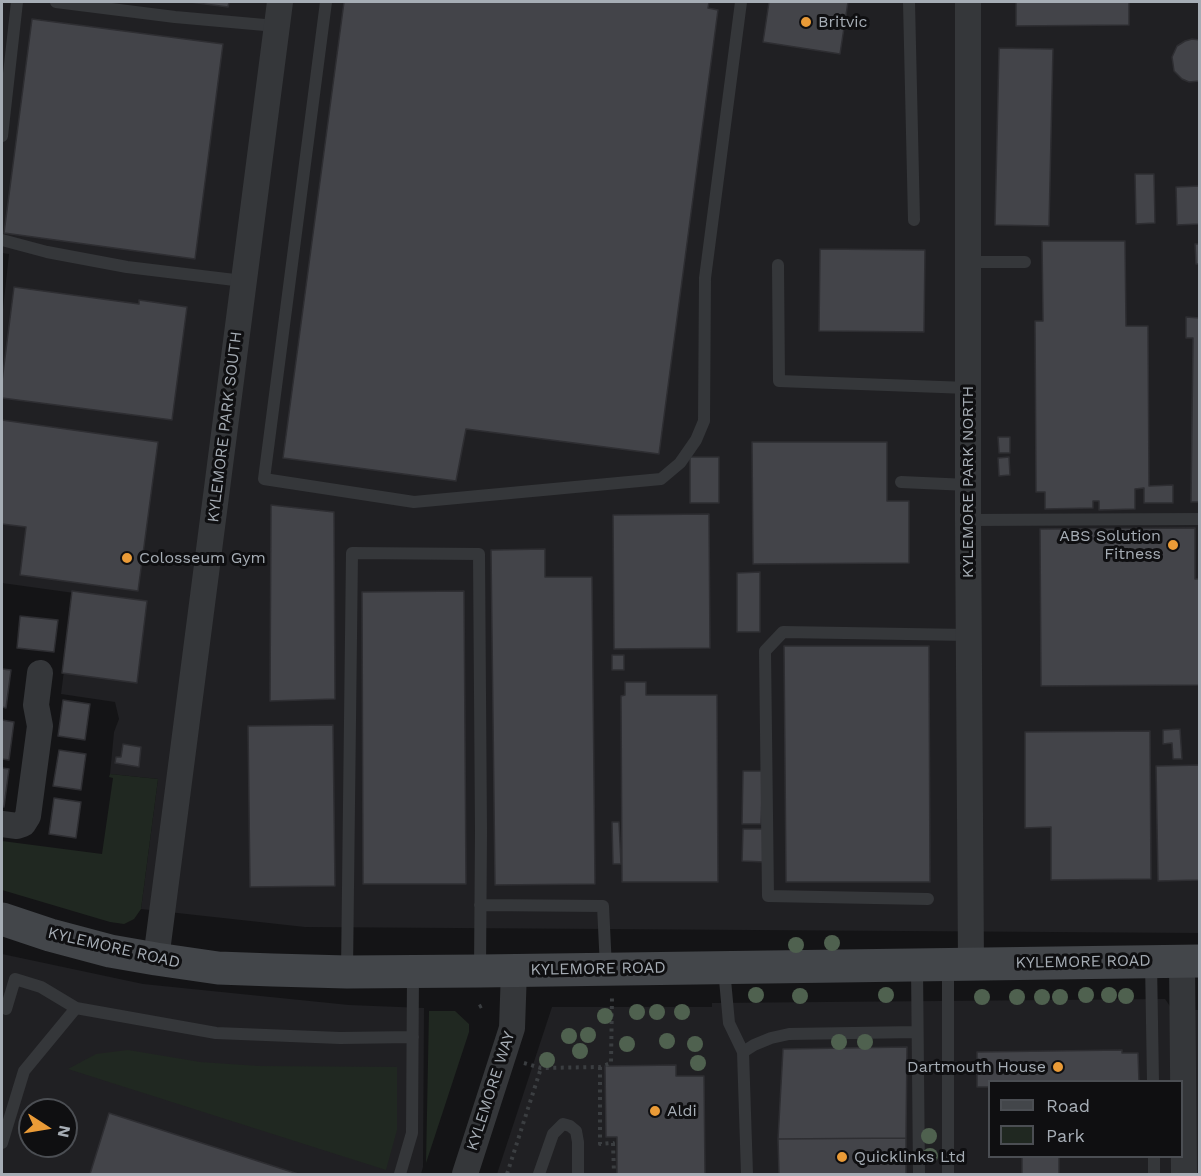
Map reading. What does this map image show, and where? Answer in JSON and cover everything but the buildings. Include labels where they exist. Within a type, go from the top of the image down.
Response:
[{"type":"main road","name":"KYLEMORE ROAD","points":[[2,919],[70,940],[156,959],[218,968],[413,972],[1177,961]]},
{"type":"street","name":"KYLEMORE PARK NORTH","points":[[945,964],[969,635],[968,2]]},
{"type":"street","name":"KYLEMORE PARK SOUTH","points":[[156,959],[278,14]]},
{"type":"street","points":[[2,824],[17,826],[23,824],[28,816],[40,726],[36,705],[40,673]]},
{"type":"street","points":[[1177,961],[1191,1079],[1184,1174]]},
{"type":"street","name":"KYLEMORE WAY","points":[[465,1174],[512,1028],[514,970]]},
{"type":"lane","points":[[2,136],[17,2]]},
{"type":"lane","points":[[56,2],[175,17],[278,14]]},
{"type":"lane","points":[[326,2],[264,479],[414,502],[661,479],[680,463],[696,440],[704,421],[705,278],[741,2]]},
{"type":"lane","points":[[909,2],[914,220]]},
{"type":"lane","points":[[2,240],[47,252],[127,267],[243,281]]},
{"type":"lane","points":[[968,262],[1025,262]]},
{"type":"lane","points":[[778,265],[779,381],[968,388]]},
{"type":"lane","points":[[901,482],[968,485]]},
{"type":"lane","points":[[968,520],[1200,519]]},
{"type":"lane","points":[[347,972],[352,553],[479,554],[480,971]]},
{"type":"lane","points":[[928,899],[768,896],[765,651],[783,632],[969,635]]},
{"type":"lane","points":[[480,905],[603,906],[609,969]]},
{"type":"lane","points":[[1153,1080],[1177,961]]},
{"type":"lane","points":[[919,1174],[917,1032],[945,964]]},
{"type":"lane","points":[[945,964],[948,1174]]},
{"type":"lane","points":[[724,968],[729,1023],[743,1052],[747,1174]]},
{"type":"lane","points":[[400,1174],[412,1133],[413,972]]},
{"type":"lane","points":[[6,1008],[15,979],[41,987],[76,1008],[216,1033],[340,1038],[413,1036]]},
{"type":"lane","points":[[2,1143],[24,1071],[76,1008]]},
{"type":"lane","points":[[743,1052],[771,1038],[789,1034],[917,1032]]},
{"type":"lane","points":[[538,1174],[553,1134],[563,1124],[576,1131],[578,1174]]},
{"type":"lane","points":[[1154,1158],[1154,1174]]},
{"type":"path","points":[[524,1063],[541,1068],[600,1067],[611,1063],[609,969]]},
{"type":"path","points":[[600,1067],[600,1144],[614,1143],[614,1174]]},
{"type":"path","points":[[509,1174],[541,1068]]},
{"type":"shaded area","points":[[2,2],[1199,2],[1199,933],[305,927],[141,909],[158,779],[110,774],[114,732],[119,719],[115,702],[61,694],[74,593],[2,583],[2,318],[9,254],[2,253]]},
{"type":"shaded area","points":[[2,954],[143,984],[349,1005],[424,1008],[423,1167],[421,1174],[2,1174]]},
{"type":"shaded area","points":[[1165,999],[1172,1009],[1199,1010],[1199,1174],[497,1174],[552,1007],[712,1007],[712,1003]]},
{"type":"green space","points":[[110,774],[158,779],[141,909],[134,919],[124,924],[110,922],[2,890],[2,841],[102,854],[113,778],[109,777]]},
{"type":"green space","points":[[429,1011],[455,1011],[469,1024],[469,1032],[426,1163]]},
{"type":"green space","points":[[128,1050],[200,1062],[259,1066],[397,1067],[397,1130],[386,1170],[68,1069],[96,1054]]},
{"type":"place","name":"Britvic","points":[[806,22]]},
{"type":"place","name":"ABS Solution Fitness","points":[[1173,545]]},
{"type":"place","name":"Colosseum Gym","points":[[127,558]]},
{"type":"place","name":"Dartmouth House","points":[[1058,1067]]},
{"type":"place","name":"Aldi","points":[[655,1111]]},
{"type":"place","name":"Quicklinks Ltd","points":[[842,1157]]}]
